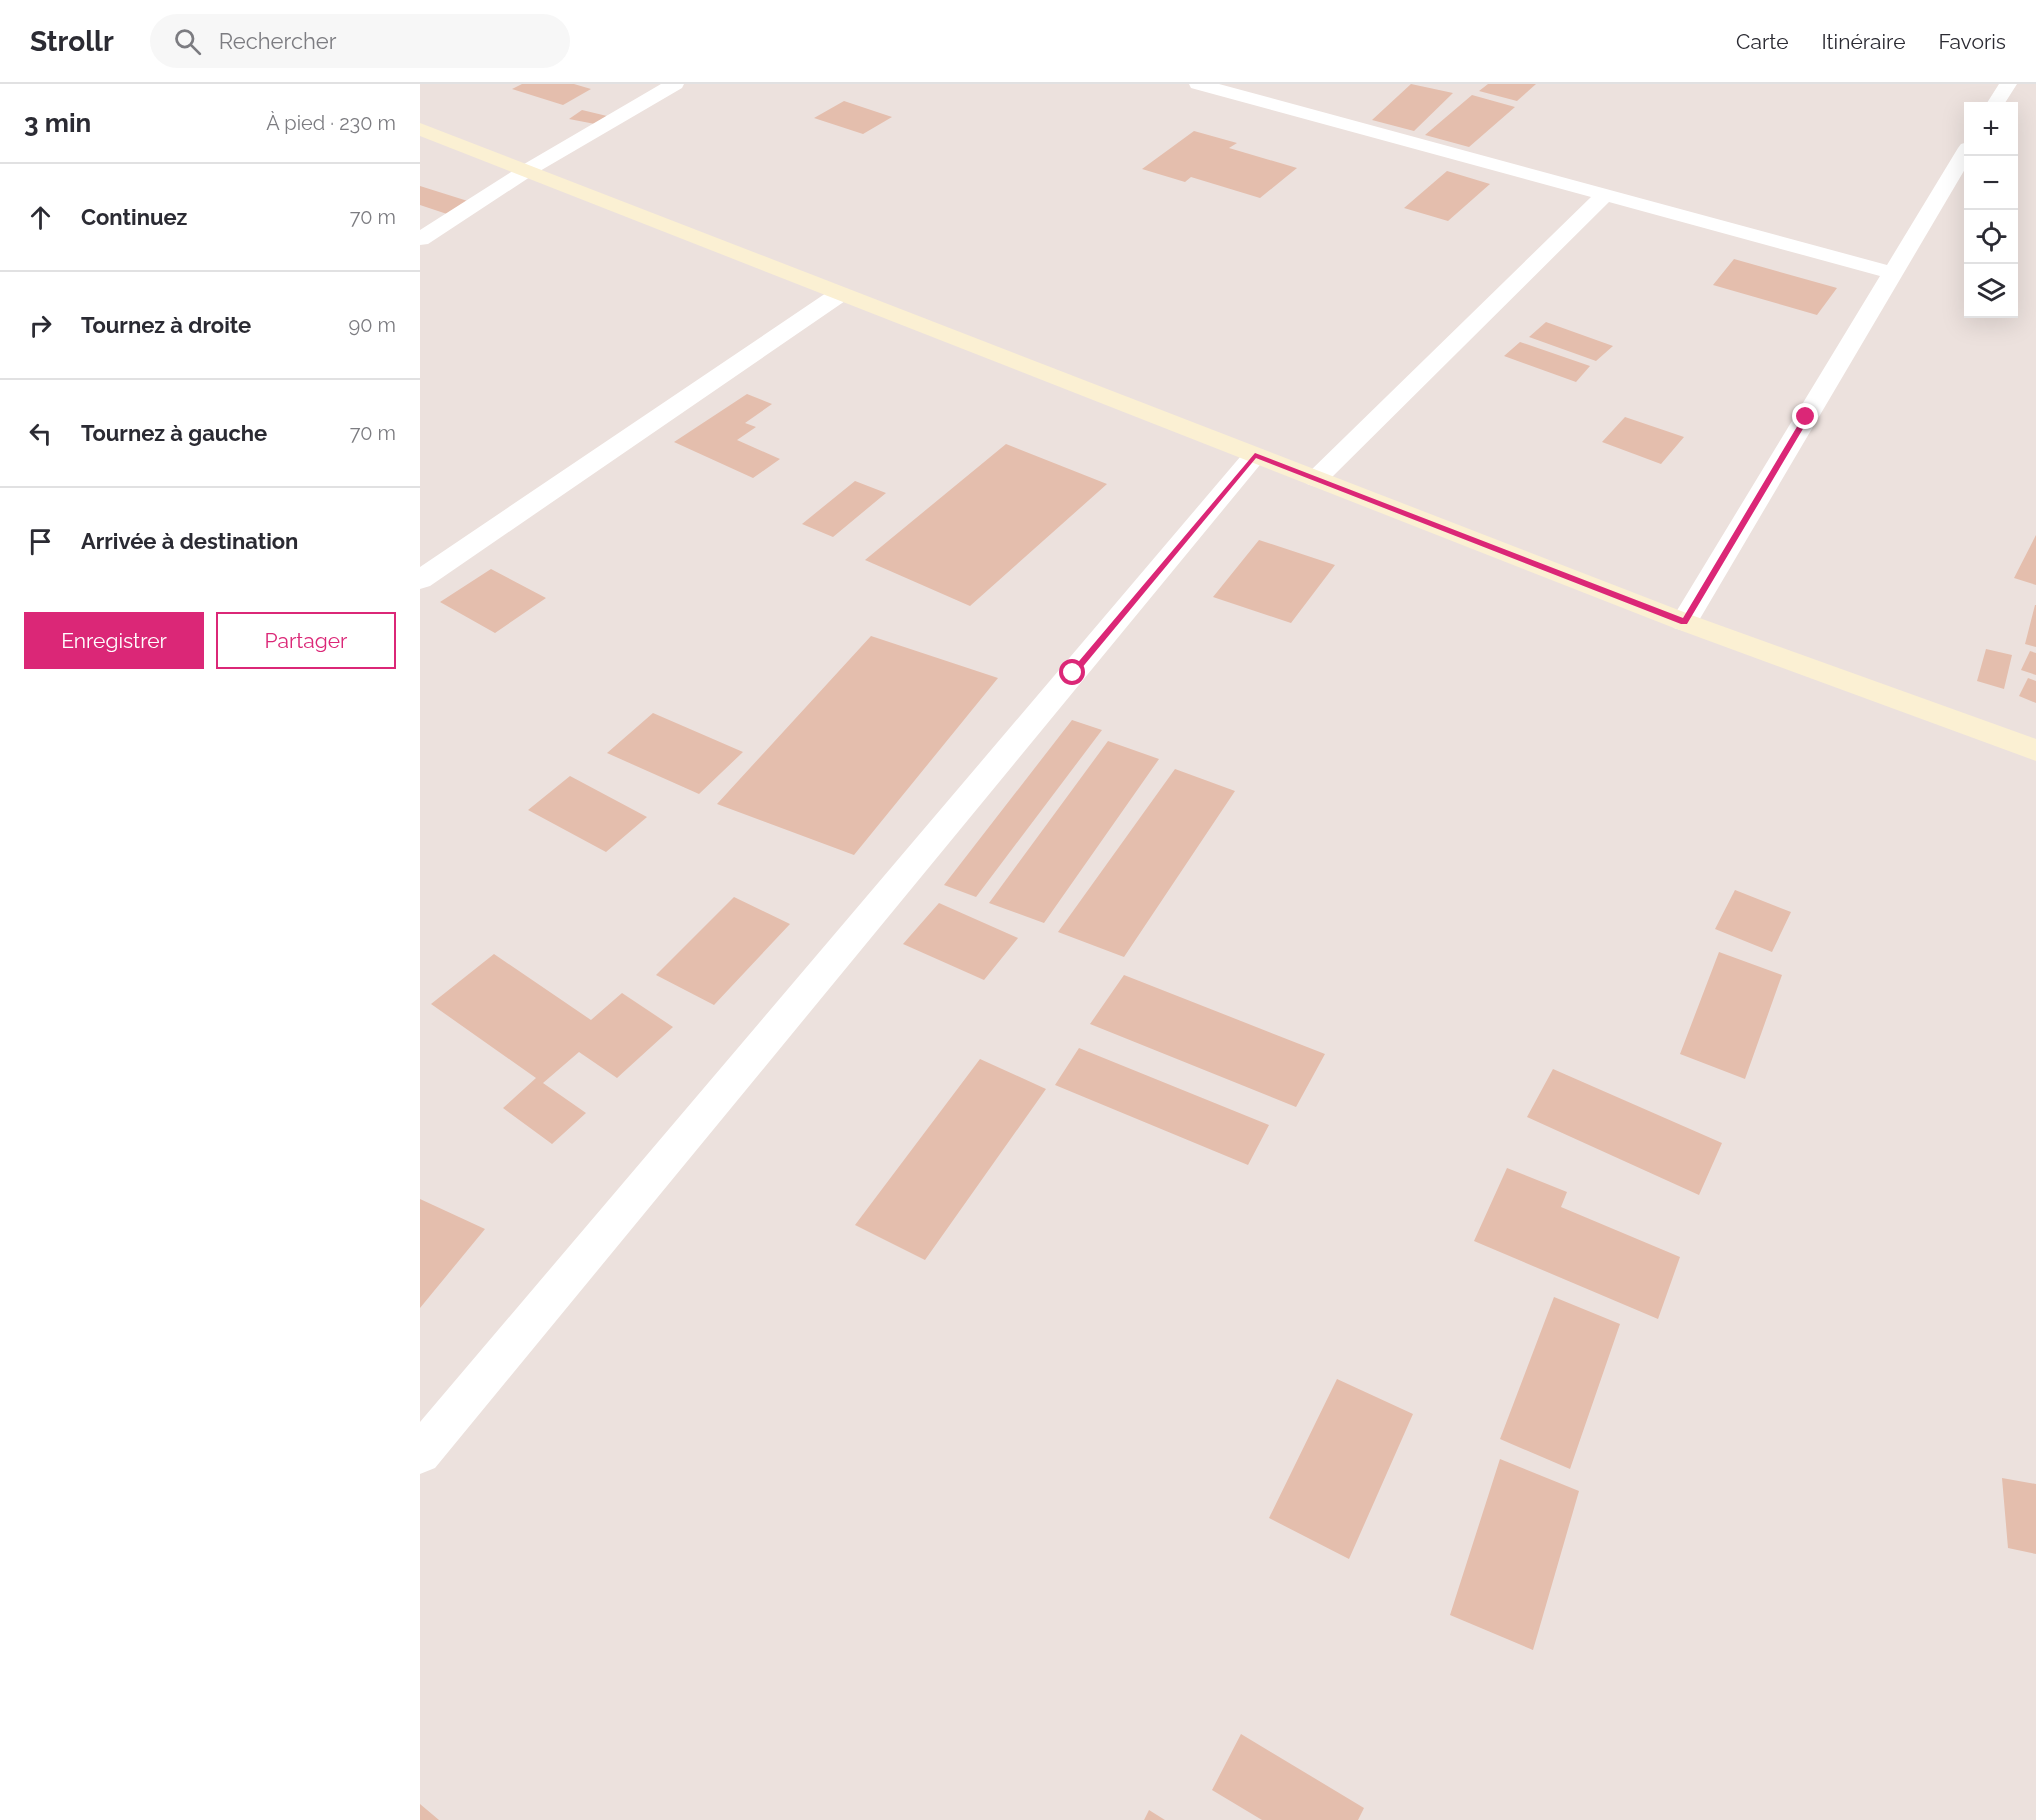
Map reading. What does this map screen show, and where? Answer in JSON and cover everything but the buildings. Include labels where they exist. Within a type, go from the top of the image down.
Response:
[{"type":"main road","points":[[420,129],[1684,622],[2036,750]]},
{"type":"street","points":[[420,238],[526,171],[675,84]]},
{"type":"street","points":[[1198,84],[1892,273]]},
{"type":"street","points":[[1997,102],[2008,84]]},
{"type":"street","points":[[1277,105],[1294,91]]},
{"type":"street","points":[[1684,622],[1964,155]]},
{"type":"street","points":[[1316,479],[1605,195]]},
{"type":"street","points":[[420,580],[840,294]]},
{"type":"street","points":[[420,1454],[1255,455]]},
{"type":"route","points":[[1073,673],[1255,455],[1684,622],[1806,417]]}]
